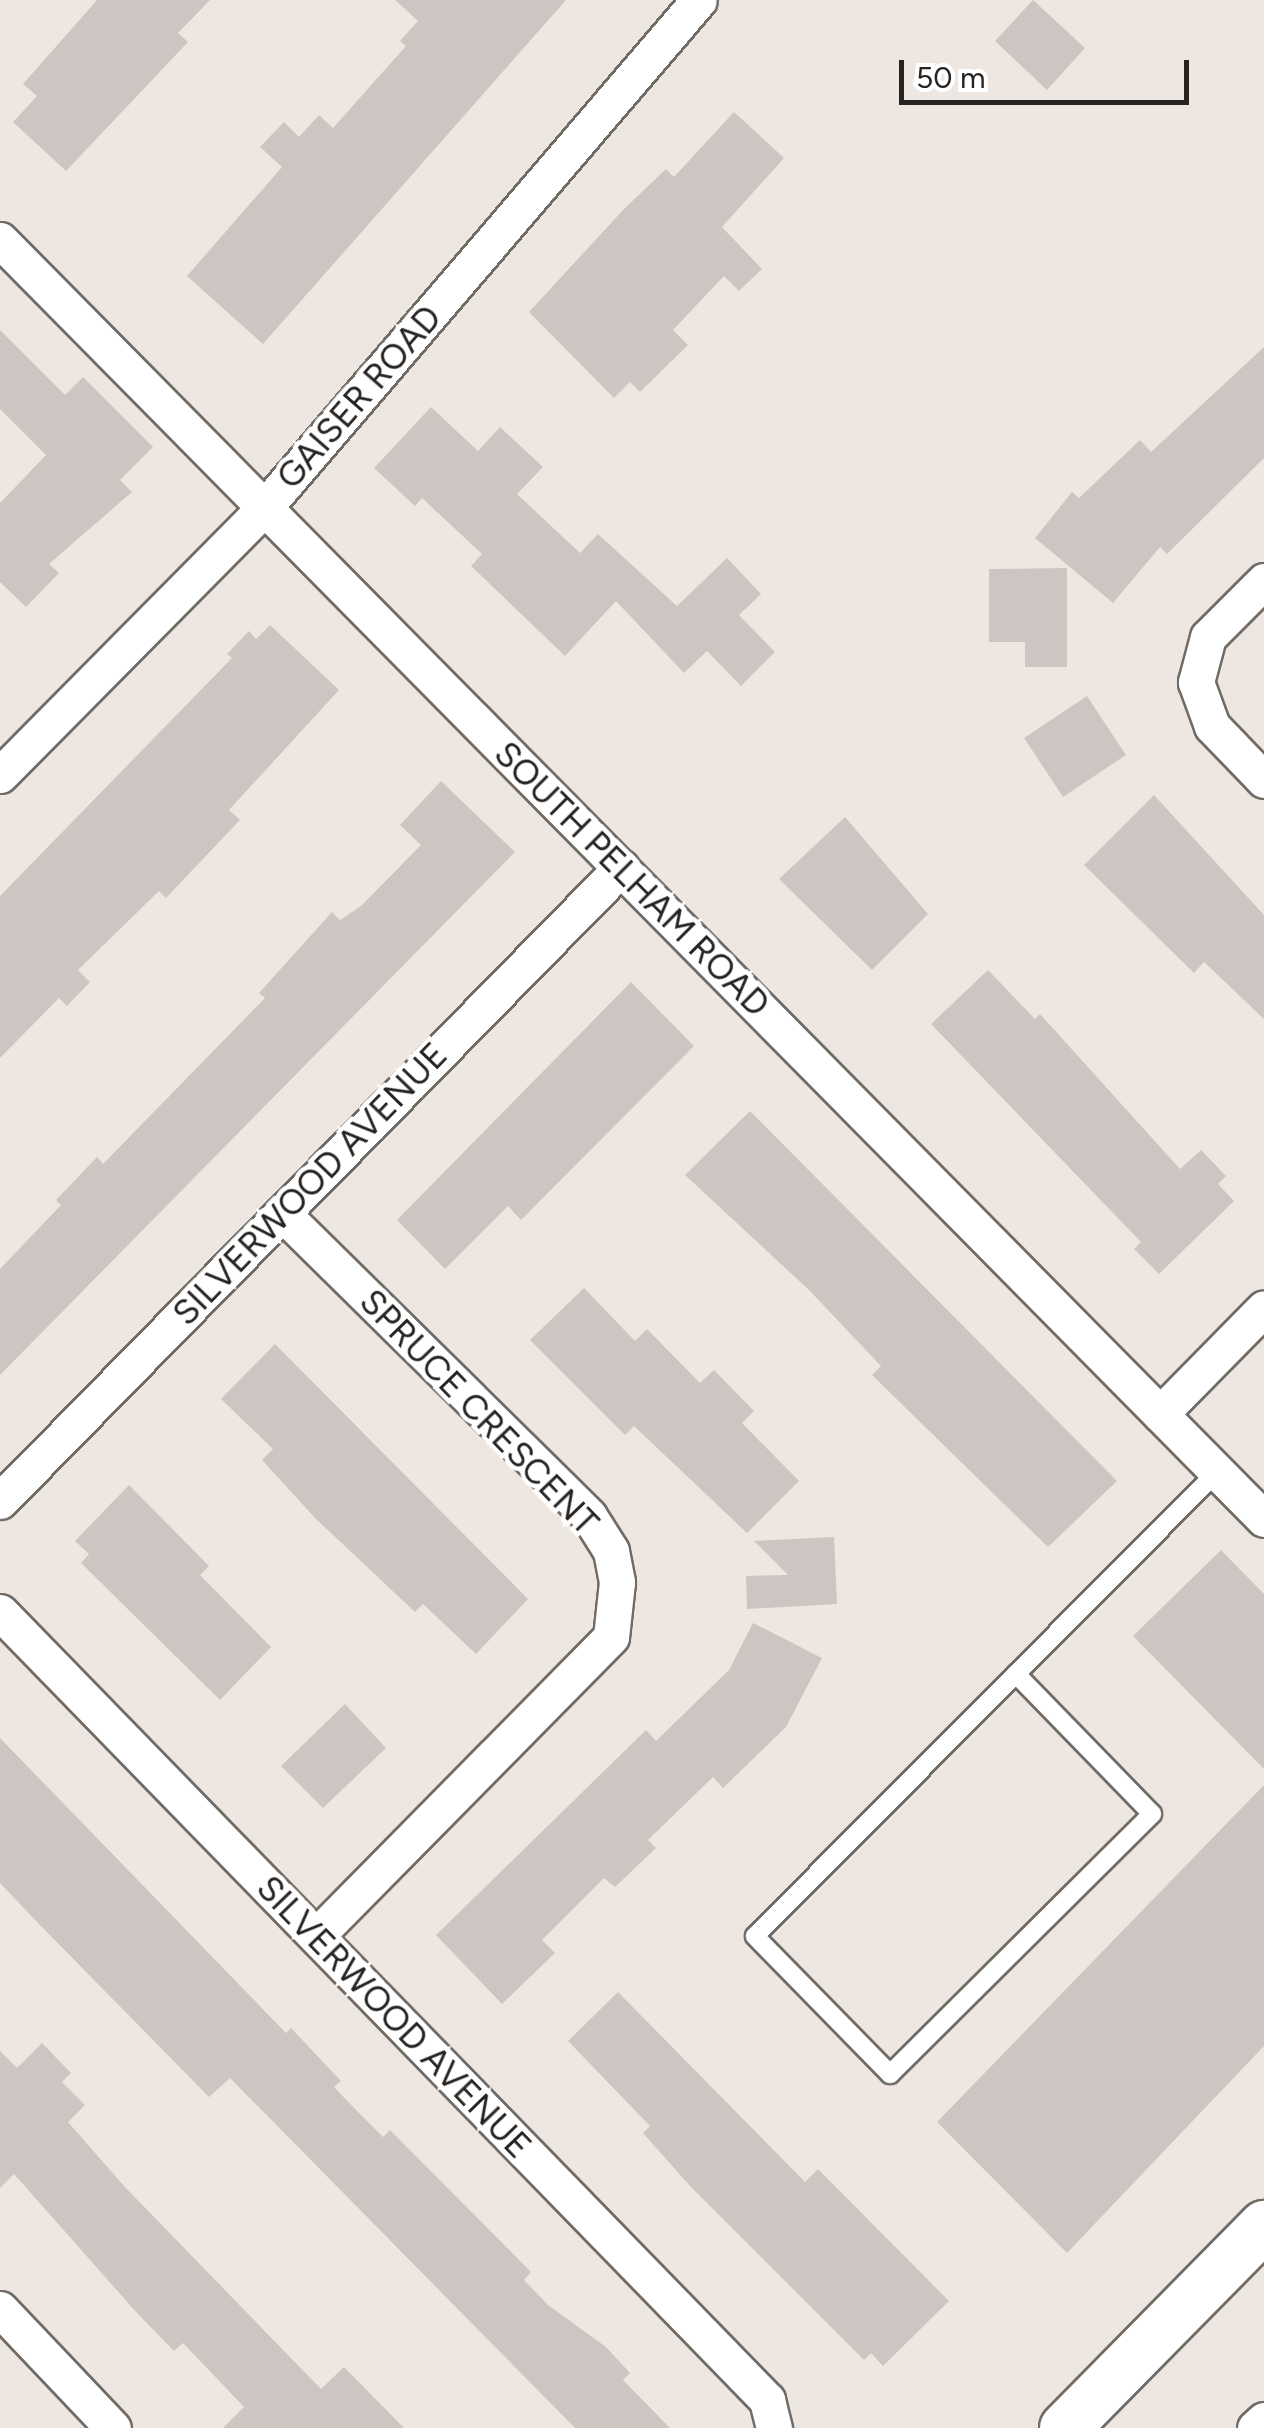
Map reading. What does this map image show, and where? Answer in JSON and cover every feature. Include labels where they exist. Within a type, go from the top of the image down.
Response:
[{"type":"main road","points":[[1065,2428],[1264,2226]]},
{"type":"street","name":"GAISER ROAD","points":[[0,776],[265,506],[699,0]]},
{"type":"street","name":"SOUTH PELHAM ROAD","points":[[0,240],[1264,1519]]},
{"type":"street","points":[[1264,581],[1208,637],[1196,682],[1212,726],[1264,780]]},
{"type":"street","name":"SILVERWOOD AVENUE","points":[[0,1501],[621,868]]},
{"type":"street","name":"SPRUCE CRESCENT","points":[[282,1213],[589,1516],[611,1551],[617,1582],[611,1637],[316,1936]]},
{"type":"street","points":[[1160,1414],[1264,1308]]},
{"type":"street","name":"SILVERWOOD AVENUE","points":[[0,1612],[766,2400],[774,2428]]},
{"type":"street","points":[[0,2309],[113,2428]]},
{"type":"street","points":[[1256,2428],[1264,2420]]},
{"type":"lane","points":[[1016,1674],[1152,1814],[890,2074],[755,1936],[1217,1472]]},
{"type":"building","points":[[97,0],[210,0],[178,33],[188,42],[66,171],[13,122],[37,96],[23,84]]},
{"type":"building","points":[[395,0],[566,0],[263,344],[187,276],[282,167],[260,147],[284,122],[299,137],[319,115],[333,128],[406,46],[400,41],[418,21]]},
{"type":"building","points":[[1033,0],[1085,48],[1047,90],[995,41]]},
{"type":"building","points":[[734,112],[784,158],[722,227],[762,269],[739,291],[724,276],[673,330],[688,345],[640,392],[630,382],[614,398],[529,312],[624,209],[666,169],[674,177]]},
{"type":"building","points":[[0,330],[65,395],[83,377],[153,447],[120,480],[132,492],[49,564],[59,573],[26,607],[0,582],[0,503],[46,455],[0,409]]},
{"type":"building","points":[[1264,347],[1264,458],[1167,554],[1160,547],[1113,603],[1035,538],[1072,492],[1079,498],[1140,440],[1151,452]]},
{"type":"building","points":[[431,407],[478,451],[500,427],[543,467],[517,494],[580,553],[598,534],[677,606],[727,558],[761,594],[739,615],[775,652],[741,686],[707,651],[684,673],[616,601],[565,656],[471,566],[482,554],[422,498],[415,506],[374,468]]},
{"type":"building","points":[[1067,568],[1067,667],[1025,667],[1025,642],[989,642],[989,569]]},
{"type":"building","points":[[270,625],[339,690],[229,810],[240,820],[166,898],[159,891],[78,970],[90,982],[67,1006],[59,998],[0,1058],[0,896],[232,658],[227,654],[249,631],[256,639]]},
{"type":"building","points":[[1087,696],[1126,755],[1063,797],[1024,738]]},
{"type":"building","points":[[441,781],[515,852],[0,1375],[0,1269],[61,1205],[56,1200],[97,1157],[103,1164],[265,998],[259,993],[332,912],[340,920],[361,906],[421,845],[400,825]]},
{"type":"building","points":[[1154,795],[1264,915],[1264,1019],[1204,962],[1194,973],[1084,865]]},
{"type":"building","points":[[845,817],[928,914],[872,970],[779,879]]},
{"type":"building","points":[[988,970],[1035,1019],[1040,1014],[1180,1169],[1201,1150],[1226,1176],[1218,1184],[1234,1201],[1159,1274],[1134,1249],[1141,1242],[931,1024]]},
{"type":"building","points":[[631,982],[694,1046],[521,1220],[508,1206],[445,1269],[397,1220]]},
{"type":"building","points":[[750,1111],[1117,1481],[1048,1547],[872,1375],[881,1366],[809,1290],[685,1175]]},
{"type":"building","points":[[584,1288],[635,1341],[647,1329],[700,1383],[714,1370],[754,1411],[742,1423],[799,1481],[747,1533],[634,1426],[625,1435],[530,1340]]},
{"type":"building","points":[[275,1344],[528,1599],[476,1654],[423,1604],[415,1612],[315,1518],[262,1460],[273,1449],[221,1399]]},
{"type":"building","points":[[129,1485],[209,1566],[200,1575],[271,1647],[220,1700],[81,1563],[89,1554],[75,1541]]},
{"type":"building","points":[[834,1537],[837,1604],[747,1609],[746,1576],[788,1575],[754,1541]]},
{"type":"building","points":[[1221,1550],[1264,1594],[1264,1769],[1133,1636]]},
{"type":"building","points":[[753,1623],[822,1658],[786,1727],[723,1788],[713,1777],[648,1840],[656,1848],[615,1887],[604,1878],[542,1940],[555,1953],[502,2004],[436,1935],[646,1730],[656,1741],[729,1670]]},
{"type":"building","points":[[345,1704],[386,1748],[323,1808],[281,1766]]},
{"type":"building","points":[[0,1738],[286,2033],[291,2028],[341,2081],[334,2087],[358,2112],[383,2137],[390,2130],[531,2272],[524,2280],[548,2305],[606,2347],[630,2373],[623,2380],[670,2428],[575,2428],[230,2078],[209,2097],[38,1923],[0,1883]]},
{"type":"building","points":[[1264,1785],[1264,2046],[1067,2253],[937,2122]]},
{"type":"building","points":[[618,1992],[805,2182],[818,2169],[949,2301],[883,2366],[871,2353],[864,2360],[690,2186],[643,2133],[650,2126],[568,2041]]},
{"type":"building","points":[[42,2043],[71,2073],[62,2082],[85,2105],[68,2122],[124,2186],[321,2389],[344,2367],[404,2428],[223,2428],[244,2407],[183,2343],[174,2351],[14,2174],[0,2188],[0,2051],[17,2068]]}]
